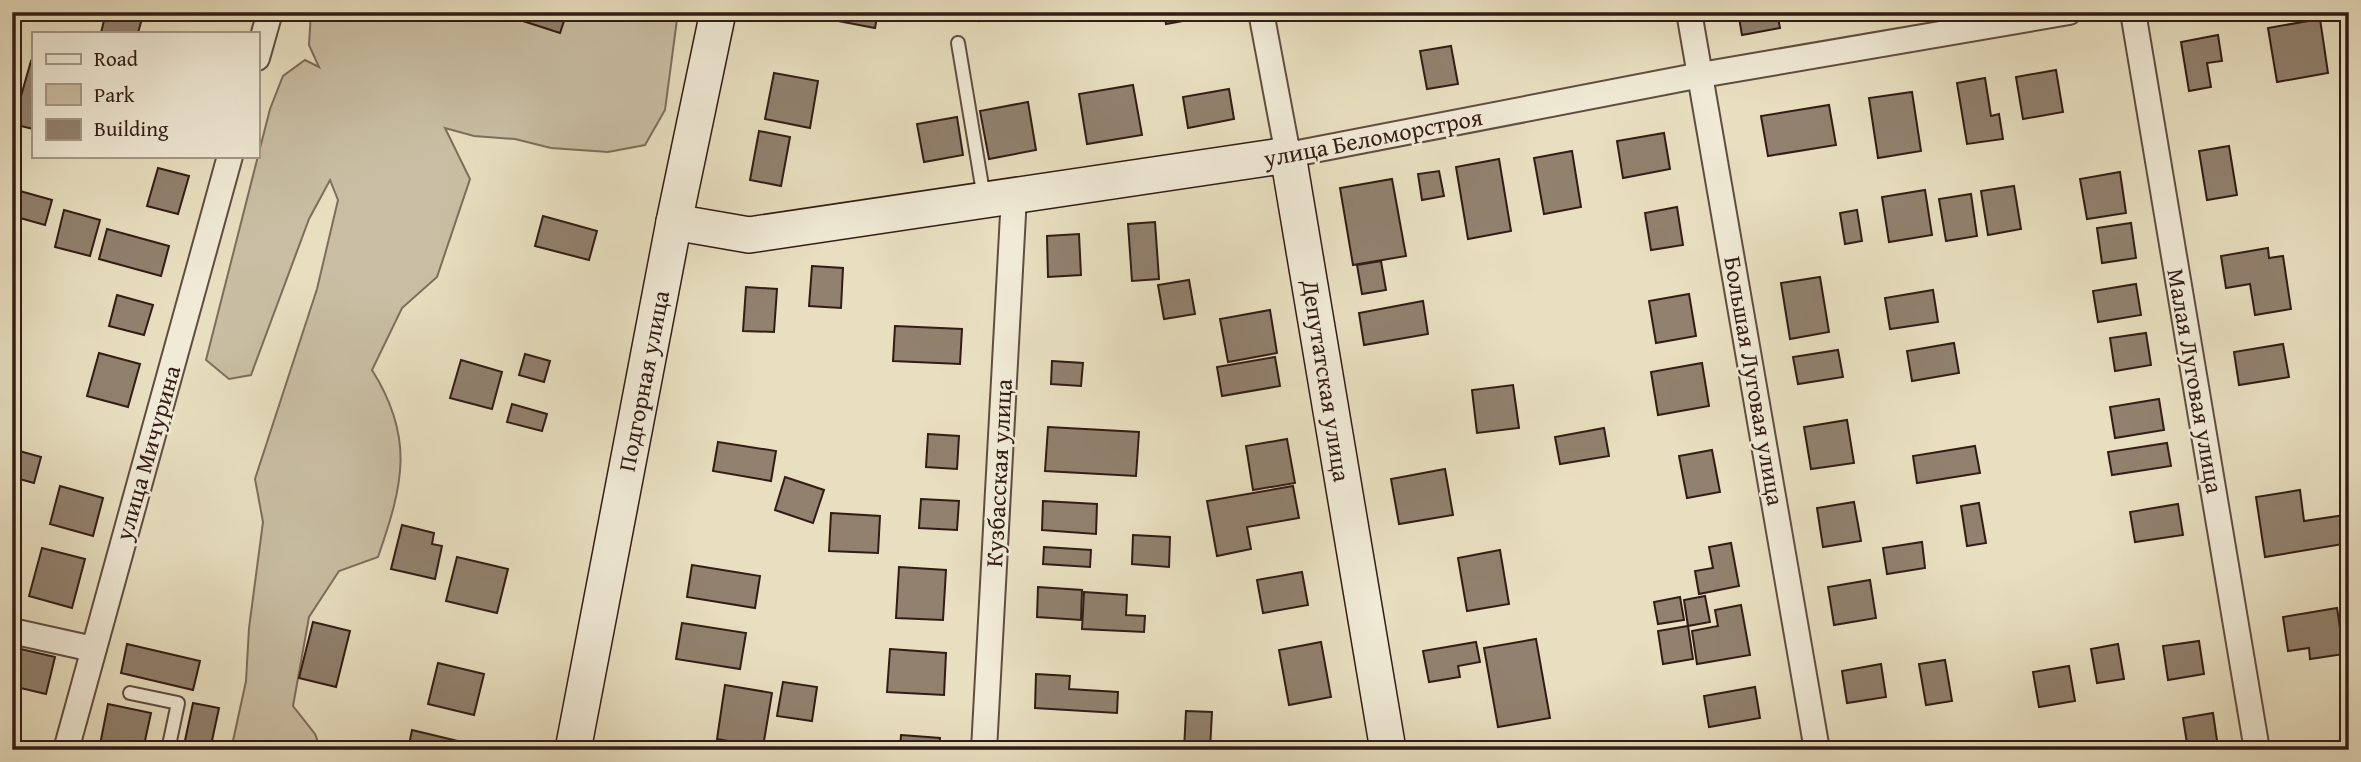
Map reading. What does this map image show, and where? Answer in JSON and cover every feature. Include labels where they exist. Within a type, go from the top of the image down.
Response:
[{"type":"street","points":[[259,51],[270,12]]},
{"type":"street","name":"Подгорная улица","points":[[573,750],[674,222],[718,12]]},
{"type":"street","name":"Депутатская улица","points":[[1261,12],[1288,155],[1388,750]]},
{"type":"street","name":"Большая Луговая улица","points":[[1689,12],[1817,750]]},
{"type":"street","name":"улица Беломорстроя","points":[[674,222],[749,235],[1288,155],[1701,75],[2069,12]]},
{"type":"street","name":"Малая Луговая улица","points":[[2133,12],[2257,750]]},
{"type":"street","name":"улица Мичурина","points":[[66,750],[229,158]]},
{"type":"street","name":"Кузбасская улица","points":[[984,750],[999,198]]},
{"type":"street","points":[[12,631],[93,649]]},
{"type":"lane","points":[[958,43],[999,198]]},
{"type":"lane","points":[[130,693],[178,704],[168,750]]},
{"type":"green space","points":[[311,12],[678,12],[665,110],[645,145],[608,152],[551,148],[515,139],[474,136],[445,128],[470,179],[437,277],[402,308],[372,370],[395,418],[399,440],[400,462],[394,507],[378,557],[339,571],[309,617],[293,706],[315,734],[321,750],[231,750],[246,681],[249,628],[263,522],[255,479],[317,289],[338,200],[330,180],[309,219],[251,375],[229,379],[206,360],[270,109],[283,76],[305,60],[319,67],[309,45]]},
{"type":"building","points":[[106,12],[143,15],[138,32],[101,32]]},
{"type":"building","points":[[523,12],[567,12],[560,33],[520,20]]},
{"type":"building","points":[[840,12],[878,12],[875,28],[838,21]]},
{"type":"building","points":[[977,12],[1007,12],[1008,16],[979,21]]},
{"type":"building","points":[[1164,12],[1216,12],[1216,15],[1166,24]]},
{"type":"building","points":[[1738,12],[1777,12],[1780,28],[1742,35]]},
{"type":"building","points":[[1841,12],[1876,12],[1876,13],[1842,19]]},
{"type":"building","points":[[2320,19],[2328,73],[2277,82],[2268,28]]},
{"type":"building","points":[[2218,35],[2222,61],[2207,63],[2211,87],[2189,91],[2181,42]]},
{"type":"building","points":[[1451,46],[1458,84],[1427,89],[1420,51]]},
{"type":"building","points":[[31,61],[32,129],[13,124]]},
{"type":"building","points":[[2056,70],[2063,112],[2023,119],[2016,77]]},
{"type":"building","points":[[774,73],[818,81],[810,128],[765,119]]},
{"type":"building","points":[[1985,78],[1991,116],[1999,114],[2003,139],[1967,144],[1957,83]]},
{"type":"building","points":[[1133,85],[1142,135],[1087,144],[1079,94]]},
{"type":"building","points":[[1229,89],[1234,119],[1188,128],[1183,97]]},
{"type":"building","points":[[1912,92],[1921,151],[1878,158],[1869,98]]},
{"type":"building","points":[[1028,102],[1036,150],[989,159],[980,111]]},
{"type":"building","points":[[1829,105],[1836,145],[1768,156],[1761,116]]},
{"type":"building","points":[[957,117],[963,155],[924,162],[917,124]]},
{"type":"building","points":[[759,131],[790,137],[781,186],[750,180]]},
{"type":"building","points":[[1664,133],[1670,169],[1623,178],[1617,141]]},
{"type":"building","points":[[2229,146],[2237,195],[2207,200],[2199,151]]},
{"type":"building","points":[[1572,151],[1581,207],[1544,214],[1534,158]]},
{"type":"building","points":[[1499,159],[1511,231],[1468,239],[1456,167]]},
{"type":"building","points":[[158,168],[189,176],[178,214],[147,206]]},
{"type":"building","points":[[1439,171],[1444,196],[1422,200],[1418,174]]},
{"type":"building","points":[[2120,172],[2126,213],[2087,219],[2080,179]]},
{"type":"building","points":[[1392,179],[1406,256],[1353,265],[1340,188]]},
{"type":"building","points":[[2014,186],[2021,229],[1988,235],[1981,191]]},
{"type":"building","points":[[1925,190],[1932,235],[1889,242],[1882,197]]},
{"type":"building","points":[[20,191],[52,200],[45,225],[13,216]]},
{"type":"building","points":[[1971,194],[1977,236],[1946,241],[1939,199]]},
{"type":"building","points":[[1677,207],[1683,245],[1651,250],[1645,213]]},
{"type":"building","points":[[64,210],[100,220],[90,256],[55,247]]},
{"type":"building","points":[[1857,210],[1862,241],[1845,244],[1840,213]]},
{"type":"building","points":[[543,216],[597,231],[589,260],[535,246]]},
{"type":"building","points":[[1155,222],[1159,279],[1132,281],[1128,224]]},
{"type":"building","points":[[2131,223],[2136,258],[2102,263],[2097,228]]},
{"type":"building","points":[[107,229],[169,246],[161,276],[99,259]]},
{"type":"building","points":[[1079,234],[1081,275],[1048,277],[1047,236]]},
{"type":"building","points":[[2268,248],[2269,258],[2283,256],[2291,309],[2255,315],[2250,284],[2226,288],[2221,256]]},
{"type":"building","points":[[1381,261],[1386,290],[1362,294],[1357,265]]},
{"type":"building","points":[[812,266],[843,268],[841,308],[809,306]]},
{"type":"building","points":[[1820,277],[1829,332],[1790,339],[1781,283]]},
{"type":"building","points":[[1189,280],[1195,314],[1164,319],[1158,285]]},
{"type":"building","points":[[2136,284],[2141,315],[2098,322],[2093,291]]},
{"type":"building","points":[[746,287],[777,289],[774,332],[743,331]]},
{"type":"building","points":[[1933,290],[1938,322],[1890,329],[1885,298]]},
{"type":"building","points":[[1689,294],[1696,336],[1656,343],[1649,301]]},
{"type":"building","points":[[117,295],[153,305],[144,335],[109,326]]},
{"type":"building","points":[[1423,301],[1428,334],[1364,345],[1359,313]]},
{"type":"building","points":[[1270,310],[1277,353],[1228,362],[1220,319]]},
{"type":"building","points":[[895,326],[962,329],[960,364],[893,361]]},
{"type":"building","points":[[2146,333],[2151,365],[2115,371],[2110,338]]},
{"type":"building","points":[[1954,343],[1959,373],[1912,381],[1907,351]]},
{"type":"building","points":[[2283,344],[2289,377],[2239,385],[2234,352]]},
{"type":"building","points":[[1838,350],[1843,377],[1798,384],[1793,357]]},
{"type":"building","points":[[99,353],[140,364],[128,407],[87,396]]},
{"type":"building","points":[[525,354],[550,361],[544,382],[519,375]]},
{"type":"building","points":[[1275,357],[1280,386],[1222,396],[1217,367]]},
{"type":"building","points":[[461,360],[502,372],[492,409],[450,398]]},
{"type":"building","points":[[1052,361],[1083,363],[1081,386],[1051,384]]},
{"type":"building","points":[[1702,363],[1709,406],[1658,415],[1651,372]]},
{"type":"building","points":[[1513,385],[1519,428],[1477,433],[1472,390]]},
{"type":"building","points":[[2159,399],[2164,430],[2115,438],[2110,407]]},
{"type":"building","points":[[512,404],[547,414],[542,431],[507,422]]},
{"type":"building","points":[[1847,420],[1854,463],[1811,469],[1804,427]]},
{"type":"building","points":[[1048,427],[1139,432],[1136,476],[1045,471]]},
{"type":"building","points":[[1604,428],[1609,456],[1560,464],[1555,437]]},
{"type":"building","points":[[928,434],[959,436],[957,469],[926,467]]},
{"type":"building","points":[[1287,439],[1295,483],[1253,490],[1246,446]]},
{"type":"building","points":[[718,442],[776,451],[771,481],[713,471]]},
{"type":"building","points":[[2167,443],[2171,466],[2112,475],[2108,452]]},
{"type":"building","points":[[1975,446],[1980,473],[1917,483],[1913,456]]},
{"type":"building","points":[[12,449],[41,457],[34,483],[12,477]]},
{"type":"building","points":[[1712,450],[1720,492],[1687,498],[1679,456]]},
{"type":"building","points":[[1445,469],[1453,515],[1399,524],[1391,479]]},
{"type":"building","points":[[785,477],[824,490],[813,523],[775,510]]},
{"type":"building","points":[[60,486],[103,498],[93,536],[50,524]]},
{"type":"building","points":[[1293,486],[1299,518],[1247,527],[1251,549],[1217,556],[1207,501]]},
{"type":"building","points":[[2300,490],[2304,521],[2345,515],[2349,543],[2265,557],[2256,497]]},
{"type":"building","points":[[921,499],[959,501],[957,530],[919,528]]},
{"type":"building","points":[[1043,501],[1097,504],[1096,534],[1042,530]]},
{"type":"building","points":[[1854,502],[1861,541],[1823,547],[1817,508]]},
{"type":"building","points":[[1979,503],[1986,543],[1967,546],[1961,506]]},
{"type":"building","points":[[2178,504],[2183,535],[2135,542],[2130,512]]},
{"type":"building","points":[[831,513],[880,516],[878,553],[829,551]]},
{"type":"building","points":[[402,525],[434,533],[432,544],[442,546],[435,579],[391,569]]},
{"type":"building","points":[[1133,535],[1170,537],[1169,567],[1132,564]]},
{"type":"building","points":[[1922,542],[1925,568],[1887,574],[1883,548]]},
{"type":"building","points":[[1731,543],[1739,586],[1699,594],[1695,571],[1713,568],[1709,547]]},
{"type":"building","points":[[1044,547],[1091,550],[1090,567],[1043,564]]},
{"type":"building","points":[[42,548],[85,559],[72,608],[29,596]]},
{"type":"building","points":[[1500,550],[1509,604],[1467,611],[1458,558]]},
{"type":"building","points":[[457,557],[508,569],[497,613],[446,601]]},
{"type":"building","points":[[692,565],[760,576],[755,608],[687,597]]},
{"type":"building","points":[[899,567],[946,570],[943,620],[896,618]]},
{"type":"building","points":[[1302,572],[1308,605],[1263,613],[1257,580]]},
{"type":"building","points":[[1870,580],[1876,618],[1834,625],[1828,587]]},
{"type":"building","points":[[1038,587],[1082,590],[1081,620],[1037,617]]},
{"type":"building","points":[[1084,592],[1127,595],[1126,615],[1145,616],[1144,632],[1082,629]]},
{"type":"building","points":[[1705,596],[1710,622],[1688,626],[1684,600]]},
{"type":"building","points":[[1680,597],[1684,620],[1658,624],[1654,602]]},
{"type":"building","points":[[1741,605],[1750,655],[1697,664],[1692,631],[1718,626],[1715,610]]},
{"type":"building","points":[[2337,608],[2344,654],[2310,659],[2309,648],[2288,651],[2283,617]]},
{"type":"building","points":[[313,622],[350,631],[336,687],[299,678]]},
{"type":"building","points":[[682,623],[746,633],[740,669],[676,659]]},
{"type":"building","points":[[1688,626],[1693,659],[1663,664],[1658,631]]},
{"type":"building","points":[[1536,639],[1550,718],[1498,727],[1484,648]]},
{"type":"building","points":[[2199,641],[2204,674],[2168,680],[2163,646]]},
{"type":"building","points":[[1321,642],[1331,697],[1289,705],[1279,650]]},
{"type":"building","points":[[1476,642],[1480,662],[1458,666],[1460,677],[1429,682],[1423,651]]},
{"type":"building","points":[[127,644],[200,661],[193,690],[121,673]]},
{"type":"building","points":[[2118,644],[2124,679],[2097,683],[2091,649]]},
{"type":"building","points":[[12,647],[55,657],[46,694],[12,686]]},
{"type":"building","points":[[890,649],[946,653],[944,695],[887,692]]},
{"type":"building","points":[[1945,660],[1952,701],[1926,705],[1919,664]]},
{"type":"building","points":[[438,663],[484,674],[474,715],[428,704]]},
{"type":"building","points":[[1881,664],[1886,697],[1847,703],[1842,671]]},
{"type":"building","points":[[2069,666],[2075,701],[2039,707],[2033,672]]},
{"type":"building","points":[[1036,674],[1070,676],[1069,689],[1118,692],[1117,713],[1035,708]]},
{"type":"building","points":[[783,682],[817,687],[812,721],[777,716]]},
{"type":"building","points":[[725,685],[772,693],[763,747],[717,739]]},
{"type":"building","points":[[1755,687],[1760,718],[1709,727],[1704,696]]},
{"type":"building","points":[[193,703],[219,708],[210,750],[183,750]]},
{"type":"building","points":[[108,704],[151,713],[143,750],[99,750]]},
{"type":"building","points":[[1186,711],[1212,712],[1210,750],[1184,750]]},
{"type":"building","points":[[2213,713],[2218,747],[2188,750],[2183,718]]},
{"type":"building","points":[[412,730],[462,742],[460,750],[408,750]]},
{"type":"building","points":[[901,735],[940,738],[939,750],[900,750]]},
{"type":"building","points":[[1029,742],[1094,746],[1094,750],[1029,750]]},
{"type":"building","points":[[1521,743],[1522,750],[1483,750]]}]
